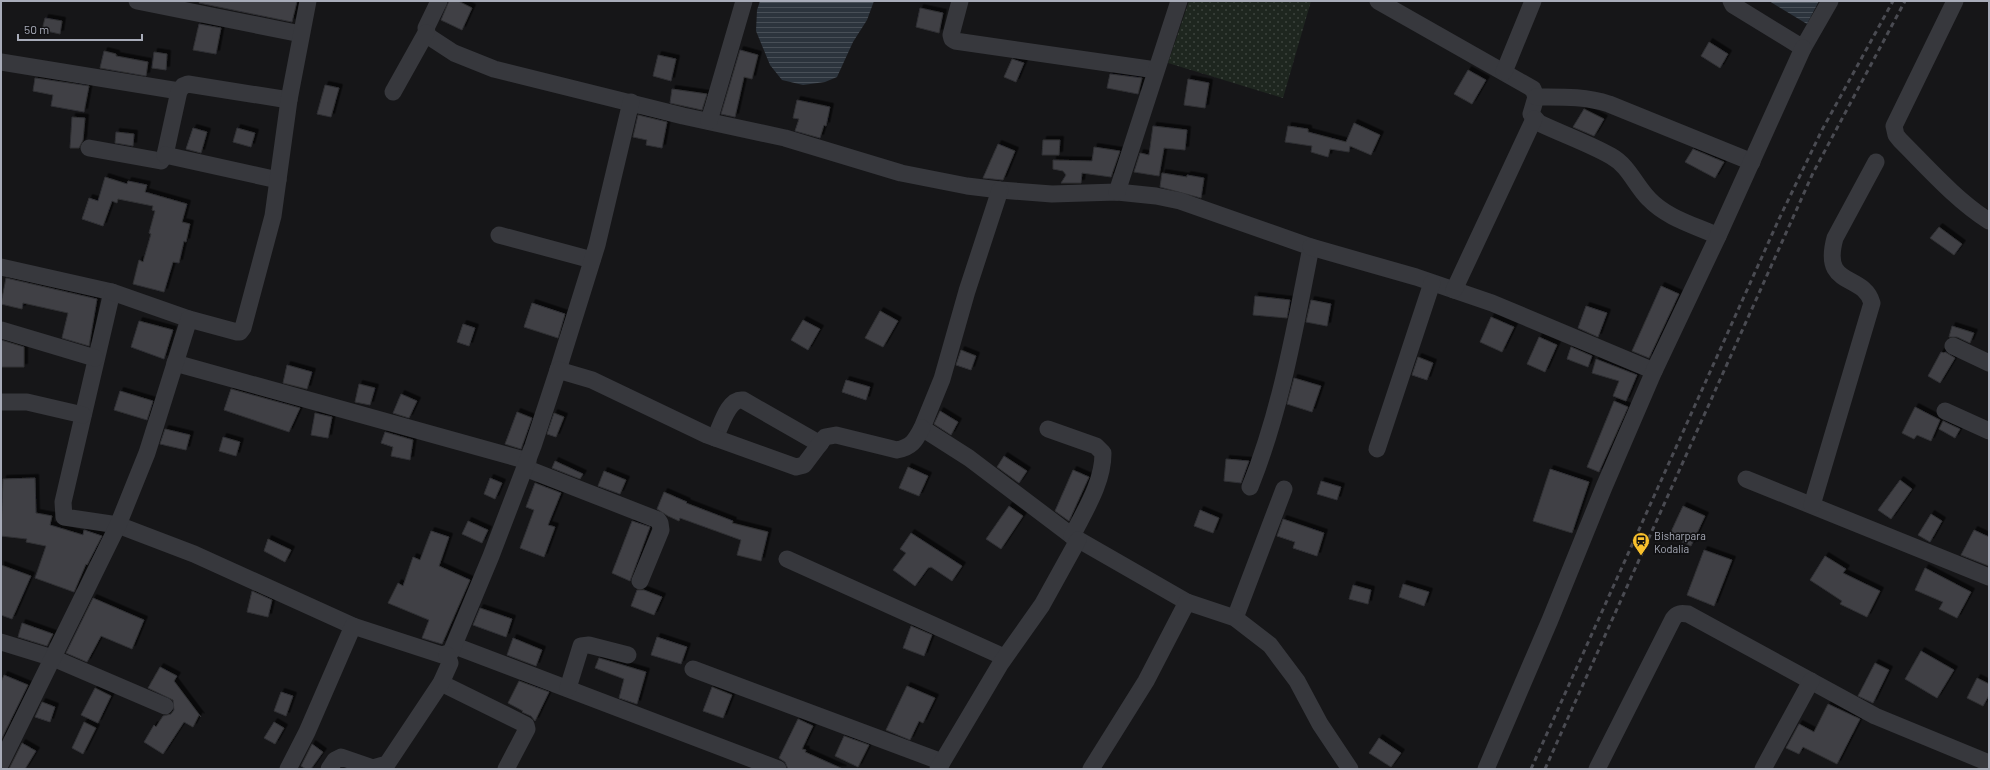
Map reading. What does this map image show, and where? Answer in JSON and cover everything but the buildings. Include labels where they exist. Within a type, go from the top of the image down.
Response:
[{"type":"street","points":[[137,1],[301,34]]},
{"type":"street","points":[[1,267],[112,292],[189,319],[237,332],[242,330],[273,216],[289,100],[308,1]]},
{"type":"street","points":[[393,92],[426,32],[426,28],[438,1]]},
{"type":"street","points":[[709,121],[744,1]]},
{"type":"street","points":[[960,1],[951,35],[955,41],[1156,70]]},
{"type":"street","points":[[1116,192],[1179,1]]},
{"type":"street","points":[[1378,1],[1533,89],[1536,97],[1531,110],[1534,119],[1538,123],[1611,156],[1626,168],[1647,197],[1657,207],[1668,214],[1718,236]]},
{"type":"street","points":[[1504,72],[1533,1]]},
{"type":"street","points":[[1731,1],[1733,5],[1802,51]]},
{"type":"street","points":[[1486,769],[1654,371],[1718,236],[1802,51],[1830,1]]},
{"type":"street","points":[[1955,1],[1894,126],[1896,135],[1900,140],[1976,213],[1989,221]]},
{"type":"street","points":[[426,32],[428,36],[454,53],[494,69],[785,138],[901,173],[967,186],[1000,190],[1052,194],[1116,192],[1156,196],[1180,201],[1311,247],[1432,283],[1492,303],[1654,371]]},
{"type":"street","points":[[1,62],[179,91]]},
{"type":"street","points":[[89,148],[157,162],[161,161],[165,155],[179,91],[183,86],[188,84],[289,100]]},
{"type":"street","points":[[1536,97],[1581,98],[1609,104],[1752,162]]},
{"type":"street","points":[[329,769],[335,760],[341,757],[373,768],[388,764],[441,683],[450,663],[451,651],[526,465],[558,370],[592,260],[631,102]]},
{"type":"street","points":[[1454,290],[1534,119]]},
{"type":"street","points":[[165,155],[278,180]]},
{"type":"street","points":[[1812,505],[1872,303],[1870,296],[1836,271],[1831,262],[1831,252],[1835,238],[1876,162]]},
{"type":"street","points":[[558,370],[592,380],[715,438],[796,467],[804,465],[825,437],[832,435],[897,450],[907,448],[916,440],[942,379],[967,291],[1000,190]]},
{"type":"street","points":[[499,235],[592,260]]},
{"type":"street","points":[[1250,487],[1272,426],[1289,358],[1311,247]]},
{"type":"street","points":[[1377,448],[1432,283]]},
{"type":"street","points":[[112,292],[95,358],[63,502],[64,517],[118,525],[194,554],[353,626],[442,655],[451,651],[568,688],[778,769]]},
{"type":"street","points":[[1,763],[118,525],[147,453],[189,319]]},
{"type":"street","points":[[1,330],[95,358]]},
{"type":"street","points":[[1953,346],[1989,363]]},
{"type":"street","points":[[175,363],[526,465],[658,520],[660,522],[661,530],[640,581]]},
{"type":"street","points":[[715,438],[732,404],[739,399],[820,444]]},
{"type":"street","points":[[1,402],[27,402],[83,415]]},
{"type":"street","points":[[1945,411],[1989,431]]},
{"type":"street","points":[[922,428],[969,458],[1075,538],[1187,602],[1235,618],[1270,645],[1296,681],[1320,724],[1350,769]]},
{"type":"street","points":[[693,670],[940,766],[1004,657],[1042,605],[1075,538],[1097,484],[1102,467],[1103,453],[1096,446],[1048,429]]},
{"type":"street","points":[[1746,479],[1989,577]]},
{"type":"street","points":[[1235,618],[1284,489]]},
{"type":"street","points":[[787,559],[1004,657]]},
{"type":"street","points":[[1091,769],[1146,681],[1187,602]]},
{"type":"street","points":[[1597,769],[1676,614],[1688,614],[1875,716],[1989,763]]},
{"type":"street","points":[[288,769],[307,732],[353,626]]},
{"type":"street","points":[[1,642],[53,658],[165,706]]},
{"type":"street","points":[[568,688],[581,646],[589,645],[628,655]]},
{"type":"street","points":[[1763,769],[1811,681]]},
{"type":"street","points":[[441,683],[526,725],[527,728],[506,769]]},
{"type":"shaded area","points":[[760,1],[874,1],[867,20],[853,42],[837,77],[825,82],[803,85],[782,80],[770,65],[756,31],[757,10]]},
{"type":"shaded area","points":[[1189,1],[1311,1],[1283,98],[1168,63]]},
{"type":"shaded area","points":[[1769,1],[1819,1],[1807,24]]},
{"type":"railway","points":[[1531,769],[1779,219],[1822,130],[1893,1]]},
{"type":"railway","points":[[1545,769],[1813,173],[1905,1]]},
{"type":"place","name":"Bisharpara Kodalia","points":[[1641,556]]}]
